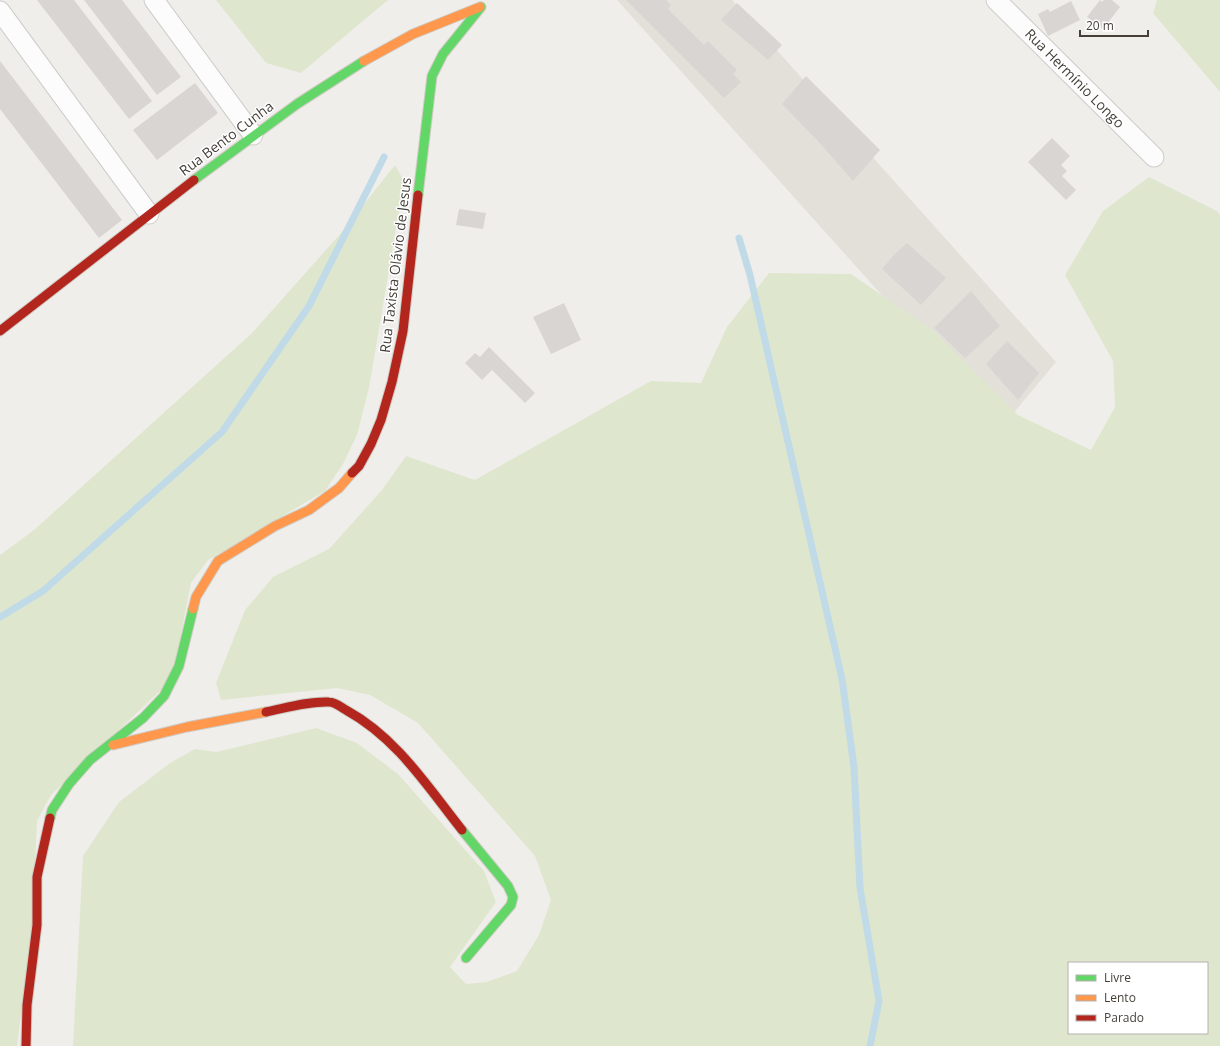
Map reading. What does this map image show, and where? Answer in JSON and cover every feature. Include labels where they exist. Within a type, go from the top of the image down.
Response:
[{"type":"street","points":[[154,0],[253,134]]},
{"type":"street","name":"Rua Hermínio Longo","points":[[996,0],[1154,157]]},
{"type":"street","name":"Rua Bento Cunha","points":[[0,331],[148,214],[296,103],[350,69],[406,38],[485,3]]},
{"type":"street","name":"Rua Taxista Olávio de Jesus","points":[[26,1046],[27,1005],[37,925],[37,877],[52,810],[69,784],[90,760],[143,718],[164,696],[179,666],[196,597],[218,561],[275,526],[309,510],[339,488],[359,466],[371,444],[381,420],[392,382],[403,331],[410,258],[432,76],[443,54],[485,3]]},
{"type":"street","points":[[0,11],[148,214]]},
{"type":"street","points":[[108,747],[187,727],[305,704],[331,702],[352,713],[370,725],[388,740],[407,760],[508,886],[513,897],[511,905],[466,958]]},
{"type":"shaded area","points":[[617,0],[732,0],[1056,362],[1001,428]]},
{"type":"green space","points":[[216,0],[388,0],[301,73],[266,63]]},
{"type":"green space","points":[[1157,0],[1220,0],[1220,92],[1153,13]]},
{"type":"green space","points":[[395,165],[404,181],[369,388],[357,435],[343,464],[325,491],[208,560],[191,583],[176,660],[163,688],[51,795],[37,821],[32,930],[17,1046],[0,1046],[0,555],[34,530],[252,333],[341,233]]},
{"type":"green space","points":[[1149,177],[1217,211],[1220,215],[1220,1046],[73,1046],[83,856],[119,802],[170,763],[195,749],[216,752],[316,728],[357,743],[398,774],[484,871],[496,902],[450,967],[466,984],[487,982],[517,971],[539,935],[551,900],[535,856],[418,723],[370,695],[337,688],[221,700],[216,683],[245,610],[273,577],[329,549],[382,490],[406,456],[475,480],[651,381],[701,383],[727,327],[769,273],[851,274],[931,329],[1018,415],[1091,450],[1115,407],[1113,361],[1065,275],[1103,211]]},
{"type":"building","points":[[37,0],[74,0],[152,101],[129,119]]},
{"type":"building","points":[[84,0],[122,0],[181,77],[157,95]]},
{"type":"building","points":[[626,0],[666,0],[671,5],[668,9],[704,45],[708,41],[737,70],[733,74],[741,82],[724,98]]},
{"type":"building","points":[[1100,0],[1102,2],[1104,0],[1112,0],[1120,7],[1103,29],[1087,17]]},
{"type":"building","points":[[1071,1],[1080,20],[1048,36],[1038,14],[1048,9],[1050,12]]},
{"type":"building","points":[[737,3],[782,45],[768,60],[721,20]]},
{"type":"building","points":[[0,61],[122,220],[99,238],[0,109]]},
{"type":"building","points":[[806,76],[880,150],[853,181],[818,141],[782,104]]},
{"type":"building","points":[[195,83],[218,113],[157,160],[133,130]]},
{"type":"building","points":[[1052,138],[1070,156],[1061,165],[1067,171],[1062,176],[1076,190],[1066,200],[1028,162]]},
{"type":"building","points":[[459,209],[486,213],[483,229],[456,225]]},
{"type":"building","points":[[907,243],[946,278],[921,305],[882,269]]},
{"type":"building","points":[[971,291],[1000,326],[965,358],[934,328]]},
{"type":"building","points":[[564,303],[581,340],[551,354],[533,317]]},
{"type":"building","points":[[1007,341],[1039,373],[1018,400],[986,364]]},
{"type":"building","points":[[489,347],[535,393],[525,403],[492,370],[482,380],[465,363],[475,353],[480,357]]},
{"type":"waterway","points":[[0,617],[43,591],[222,432],[309,306],[384,157]]},
{"type":"waterway","points":[[739,238],[750,275],[842,679],[854,767],[860,888],[879,1001],[870,1046]]},
{"type":"traffic: fast","points":[[418,195],[432,76],[443,54],[481,7]]},
{"type":"traffic: fast","points":[[194,180],[297,104],[364,61]]},
{"type":"traffic: fast","points":[[50,818],[52,810],[69,784],[90,760],[143,718],[164,696],[179,666],[193,609]]},
{"type":"traffic: fast","points":[[462,830],[508,886],[513,897],[511,905],[466,958]]},
{"type":"traffic: slow","points":[[364,61],[413,34],[480,7]]},
{"type":"traffic: slow","points":[[193,609],[196,597],[218,561],[275,526],[309,510],[339,488],[352,473]]},
{"type":"traffic: slow","points":[[113,745],[187,727],[266,712]]},
{"type":"traffic: jam","points":[[0,331],[194,180]]},
{"type":"traffic: jam","points":[[352,473],[359,466],[371,444],[381,420],[392,382],[403,331],[418,195]]},
{"type":"traffic: jam","points":[[266,712],[297,705],[321,702],[331,702],[340,706],[381,734],[396,749],[410,764],[462,830]]},
{"type":"traffic: jam","points":[[26,1046],[27,1005],[37,925],[37,877],[50,818]]}]
